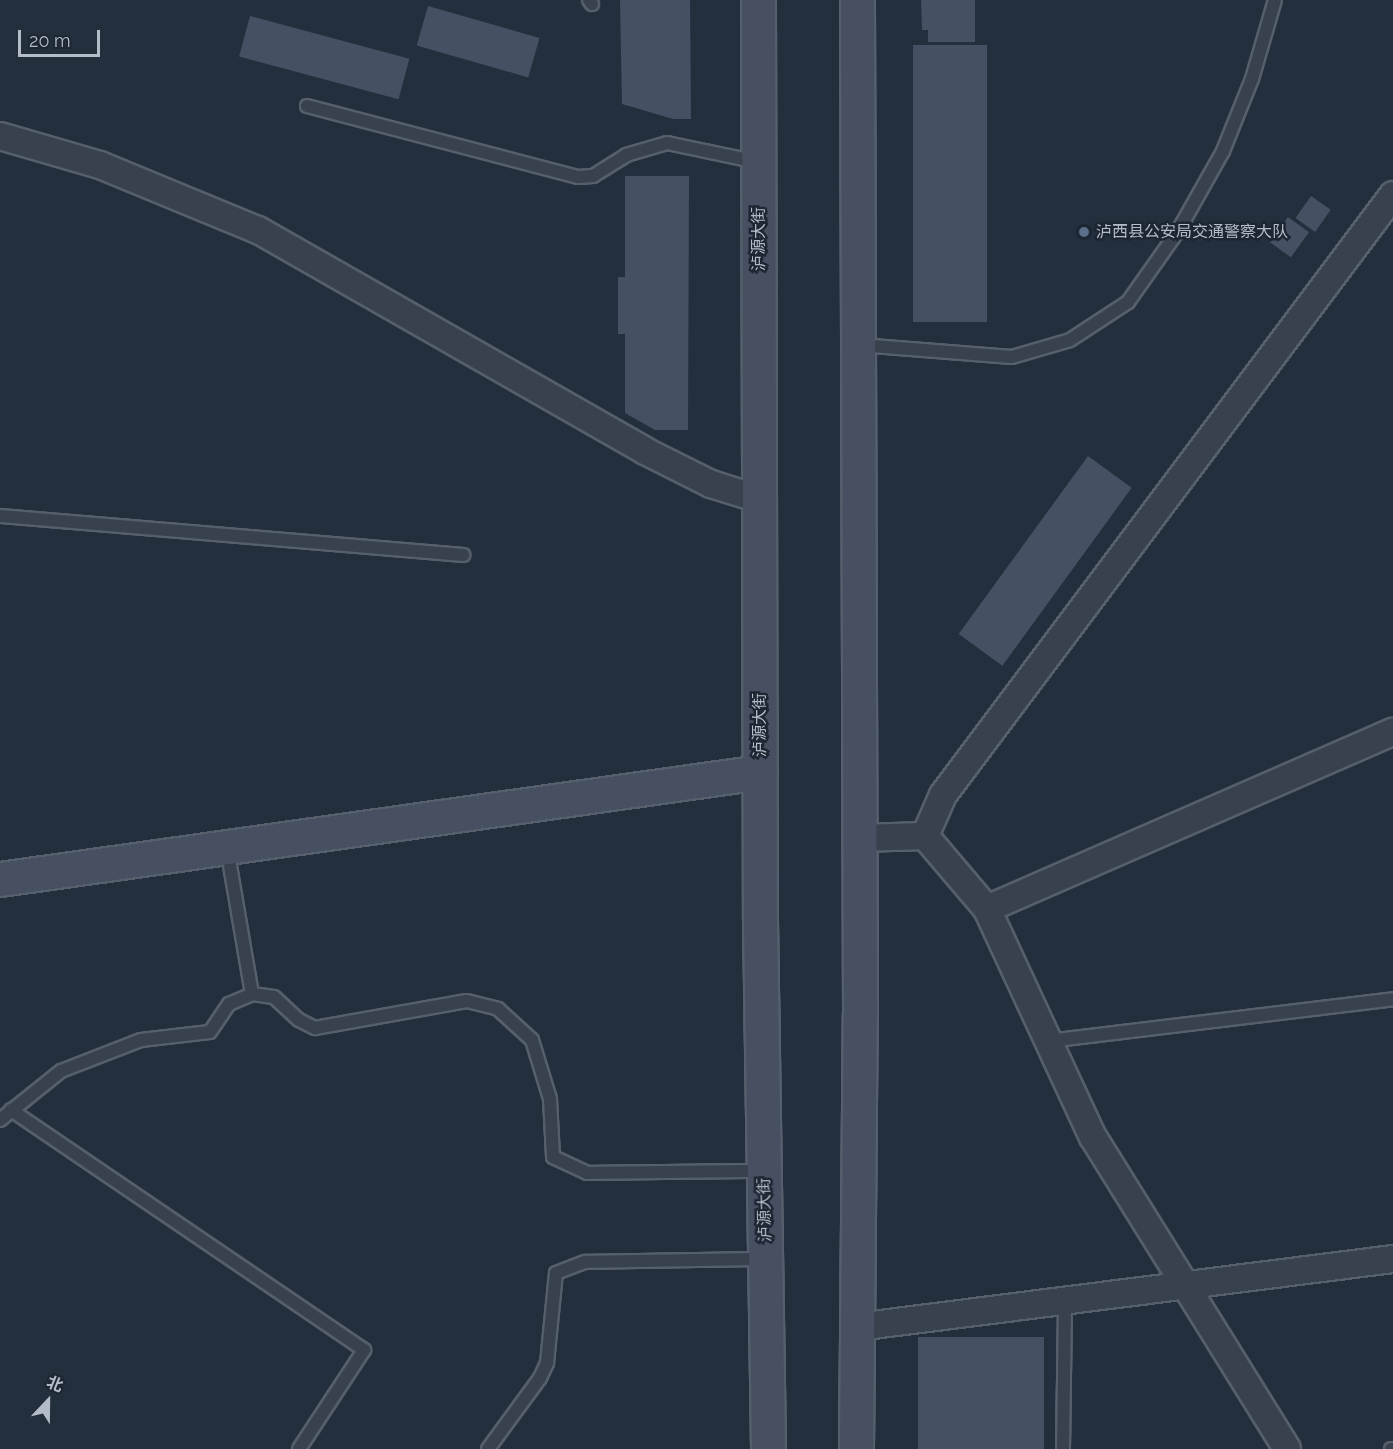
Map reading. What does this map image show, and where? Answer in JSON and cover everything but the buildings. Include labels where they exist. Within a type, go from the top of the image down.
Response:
[{"type":"main road","name":"泸源大街","points":[[758,0],[760,772],[768,1449]]},
{"type":"main road","points":[[856,1449],[860,838],[857,0]]},
{"type":"main road","points":[[0,879],[760,772]]},
{"type":"street","points":[[0,136],[121,173],[258,230],[645,451],[711,484],[759,499]]},
{"type":"street","points":[[925,836],[943,795],[1393,195]]},
{"type":"street","points":[[987,909],[1393,732]]},
{"type":"street","points":[[860,838],[925,836]]},
{"type":"street","points":[[925,836],[987,909],[1094,1137],[1287,1449]]},
{"type":"street","points":[[857,1327],[1393,1260]]},
{"type":"lane","points":[[859,345],[1012,357],[1070,340],[1128,302],[1179,231],[1223,151],[1252,79],[1275,0]]},
{"type":"lane","points":[[307,106],[578,177],[593,176],[626,155],[667,143],[758,162]]},
{"type":"lane","points":[[0,516],[463,555]]},
{"type":"lane","points":[[227,846],[252,994]]},
{"type":"lane","points":[[0,1120],[61,1071],[107,1050],[141,1040],[210,1032],[229,1004],[252,994],[274,997],[299,1020],[315,1028],[400,1016],[451,1002],[483,1004],[511,1018],[532,1040],[539,1055],[550,1099],[553,1157],[587,1173],[765,1171]]},
{"type":"lane","points":[[1048,1041],[1393,999]]},
{"type":"lane","points":[[10,1110],[364,1350],[299,1449]]},
{"type":"lane","points":[[488,1449],[540,1378],[547,1362],[556,1273],[585,1262],[766,1259]]},
{"type":"lane","points":[[1063,1449],[1065,1301]]},
{"type":"place","name":"泸西县公安局交通警察大队","points":[[1084,232]]}]
